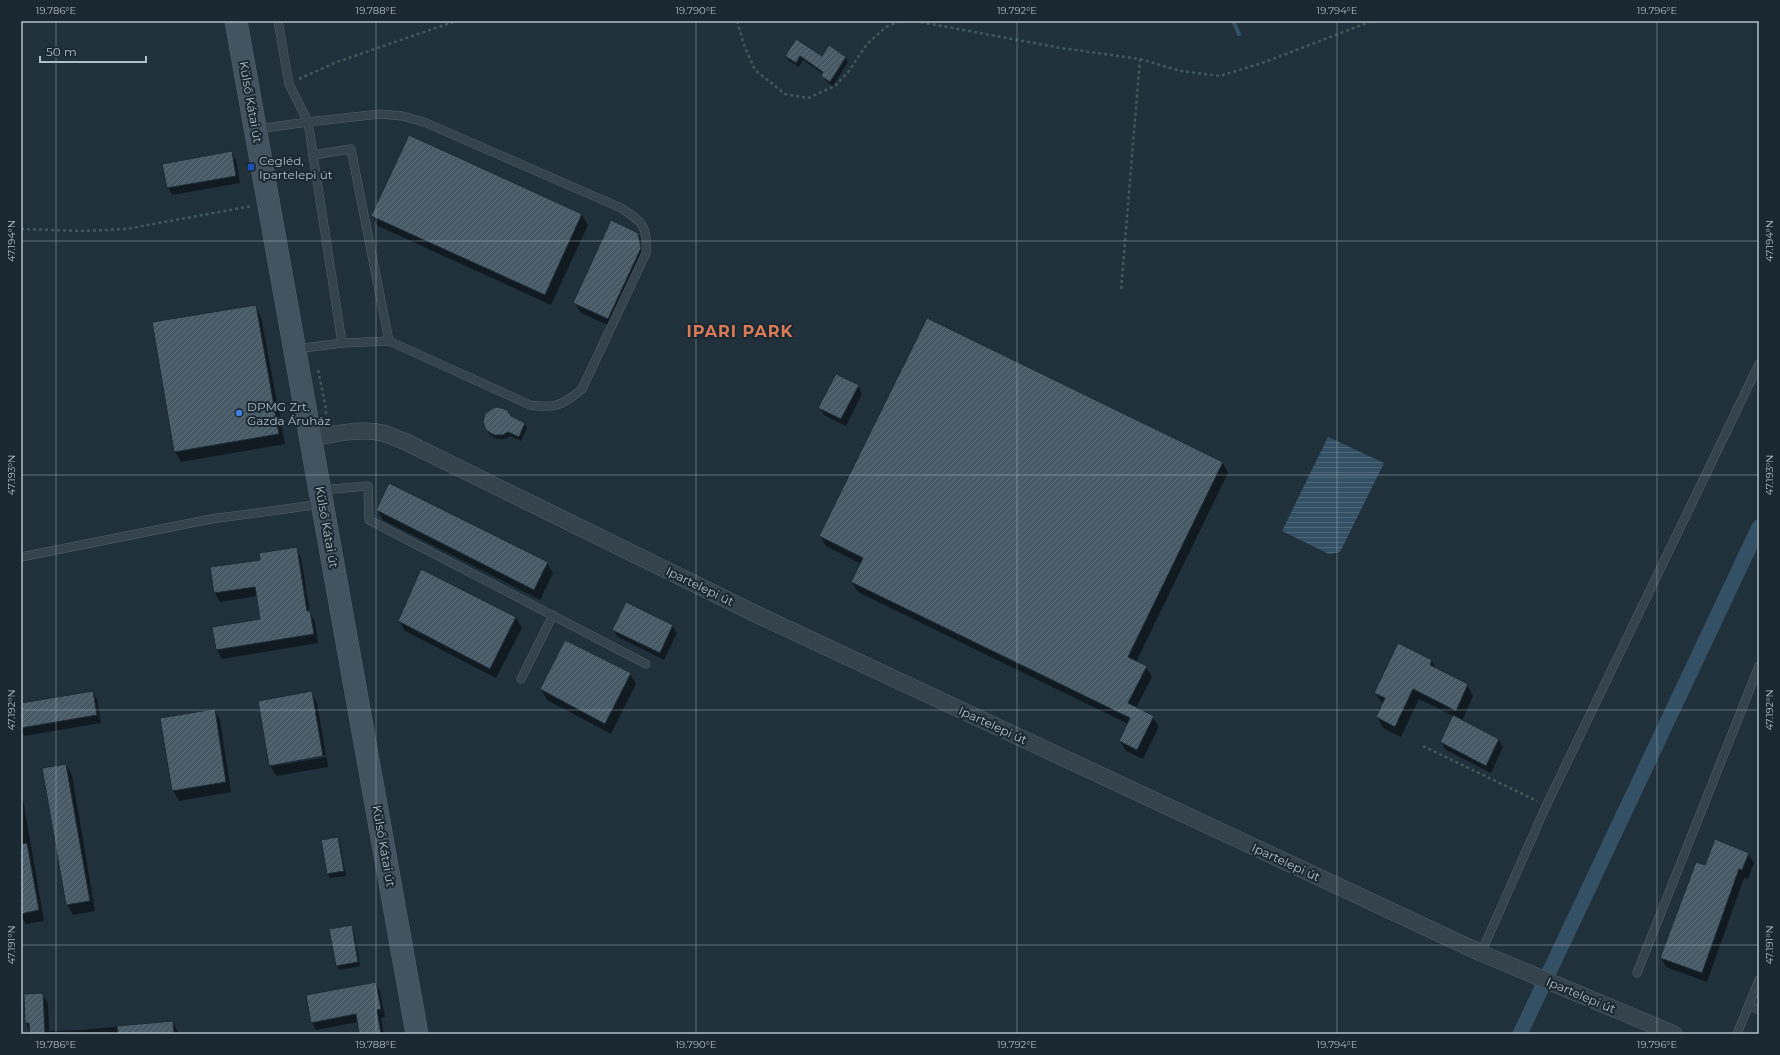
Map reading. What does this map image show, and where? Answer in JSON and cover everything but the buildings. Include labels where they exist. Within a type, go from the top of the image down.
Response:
[{"type":"main road","name":"Külső Kátai út","points":[[236,21],[417,1034]]},
{"type":"street","name":"Ipartelepi út","points":[[311,438],[346,432],[366,432],[384,434],[404,442],[760,616],[1482,953],[1674,1034]]},
{"type":"lane","points":[[278,21],[289,84],[308,122],[342,343]]},
{"type":"lane","points":[[256,129],[380,114],[402,116],[424,122],[621,208],[641,221],[646,236],[646,253],[582,389],[564,404],[547,408],[530,405],[389,342],[342,343],[296,350]]},
{"type":"lane","points":[[313,155],[351,150],[389,342]]},
{"type":"lane","points":[[1482,953],[1546,806],[1759,364]]},
{"type":"lane","points":[[21,557],[322,497],[368,486],[369,520],[646,664]]},
{"type":"lane","points":[[521,679],[553,615]]},
{"type":"lane","points":[[1637,973],[1759,666]]},
{"type":"lane","points":[[1737,1034],[1759,980]]},
{"type":"lane","points":[[1749,1005],[1759,1010]]},
{"type":"path","points":[[289,84],[334,63],[456,21]]},
{"type":"path","points":[[737,21],[744,45],[755,70],[786,94],[808,98],[835,86],[850,71],[867,44],[886,27],[900,21]]},
{"type":"path","points":[[914,21],[1061,48],[1140,59],[1181,71],[1220,76],[1265,62],[1372,21]]},
{"type":"path","points":[[1120,290],[1140,59]]},
{"type":"path","points":[[21,229],[85,231],[126,229],[268,203]]},
{"type":"path","points":[[1423,746],[1546,806]]},
{"type":"water","points":[[1328,437],[1384,463],[1340,552],[1329,554],[1282,531]]},
{"type":"waterway","points":[[1233,21],[1239,34]]},
{"type":"waterway","points":[[1520,1034],[1759,527]]},
{"type":"place","name":"Cegléd, Ipartelepi út","points":[[251,167]]},
{"type":"place","name":"DPMG Zrt. Gazda Áruház","points":[[239,413]]},
{"type":"district","name":"IPARI PARK","points":[[740,331]]}]
